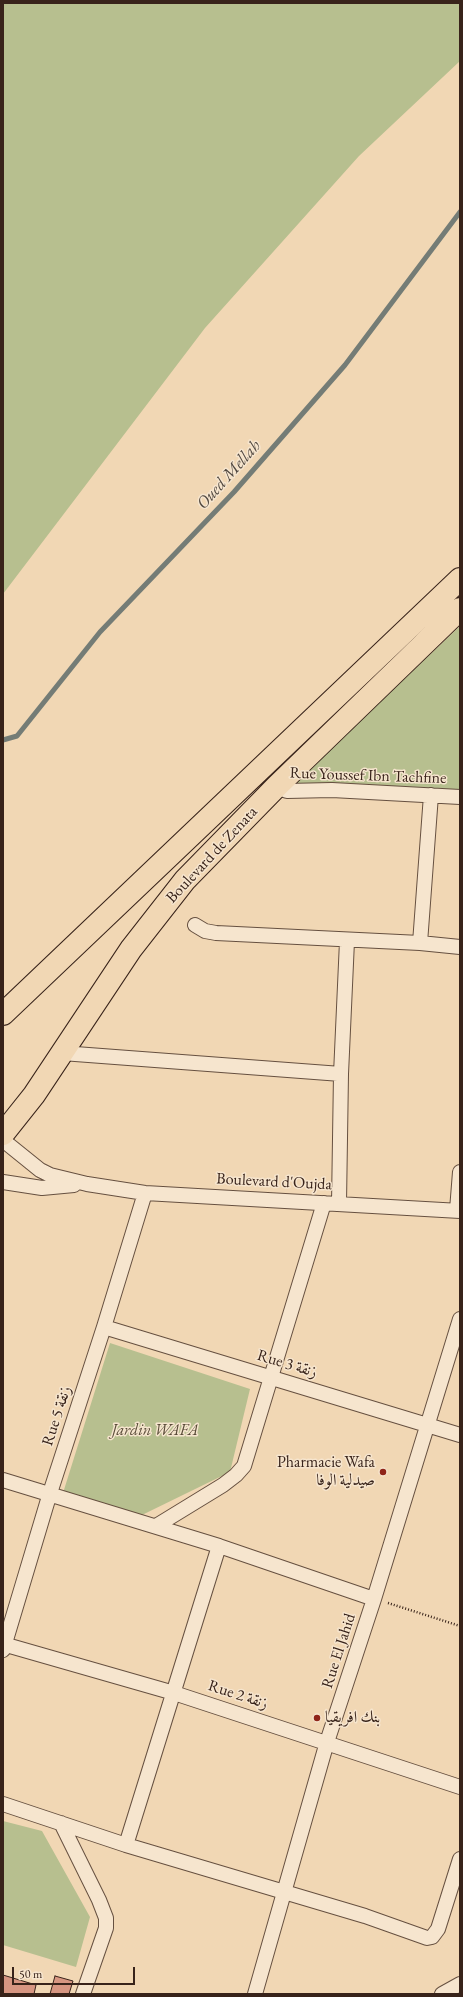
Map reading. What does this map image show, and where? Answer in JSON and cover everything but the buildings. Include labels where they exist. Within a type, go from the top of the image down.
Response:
[{"type":"highway","name":"Boulevard de Zenata","points":[[3,1014],[460,579]]},
{"type":"highway","name":"Boulevard de Zenata","points":[[3,1139],[132,949],[157,915],[209,854],[460,609]]},
{"type":"street","name":"Rue Youssef Ibn Tachfine","points":[[276,787],[287,791],[332,790],[460,797]]},
{"type":"street","points":[[420,943],[431,795]]},
{"type":"street","points":[[195,925],[205,931],[216,933],[420,943],[460,947]]},
{"type":"street","points":[[339,1203],[341,1074],[348,940]]},
{"type":"street","points":[[62,1053],[341,1074]]},
{"type":"street","name":"Boulevard d'Oujda","points":[[3,1139],[40,1170],[50,1176],[86,1184],[145,1193],[459,1211]]},
{"type":"street","points":[[459,1211],[460,1172]]},
{"type":"street","name":"Boulevard d'Oujda","points":[[3,1182],[42,1188],[86,1184]]},
{"type":"street","name":"Rue 5 زنقة","points":[[4,1646],[50,1493],[104,1327],[145,1193]]},
{"type":"street","points":[[156,1526],[223,1485],[236,1475],[244,1466],[324,1203]]},
{"type":"street","name":"Rue El Jahid","points":[[255,1994],[327,1742],[374,1599],[460,1319]]},
{"type":"street","name":"Rue 3 زنقة","points":[[104,1327],[460,1435]]},
{"type":"street","points":[[3,1480],[50,1493],[219,1546],[374,1599]]},
{"type":"street","points":[[126,1845],[219,1546]]},
{"type":"street","name":"Rue 2 زنقة","points":[[4,1646],[174,1693],[460,1786]]},
{"type":"street","points":[[3,1804],[126,1845],[365,1916],[427,1938],[432,1936],[438,1929],[460,1860]]},
{"type":"street","points":[[61,1823],[99,1900],[106,1918],[106,1928],[83,1994]]},
{"type":"street","points":[[442,1994],[460,1984]]},
{"type":"path","points":[[374,1599],[460,1626]]},
{"type":"green space","points":[[3,3],[460,3],[460,61],[359,156],[205,328],[3,594]]},
{"type":"green space","points":[[460,626],[460,794],[295,783]]},
{"type":"green space","name":"Jardin WAFA","points":[[110,1343],[250,1389],[230,1472],[142,1515],[63,1493]]},
{"type":"green space","points":[[3,1821],[42,1831],[90,1917],[76,1967],[3,1945]]},
{"type":"waterway","name":"Oued Mellah","points":[[3,740],[17,736],[100,632],[234,492],[345,365],[460,212]]},
{"type":"place","name":"Pharmacie Wafa صيدلية الوفا","points":[[383,1472]]},
{"type":"place","name":"بنك افريقيا","points":[[317,1718]]}]
